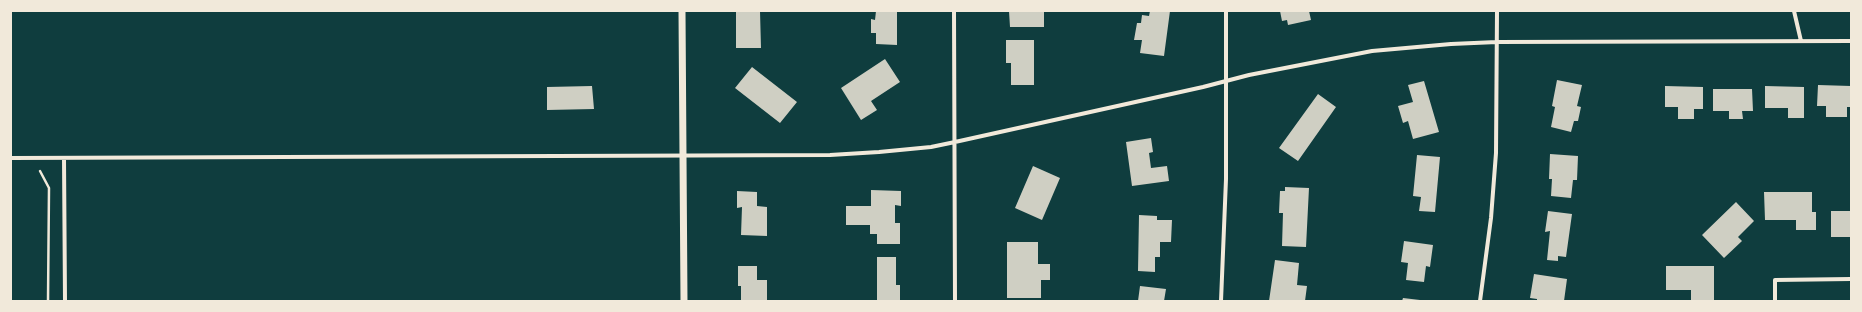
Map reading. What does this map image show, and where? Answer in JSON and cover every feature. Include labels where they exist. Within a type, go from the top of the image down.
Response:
[{"type":"street","points":[[682,11],[684,301]]},
{"type":"street","points":[[954,11],[956,301]]},
{"type":"street","points":[[1221,301],[1226,179],[1226,11]]},
{"type":"street","points":[[1480,301],[1491,218],[1496,153],[1497,11]]},
{"type":"street","points":[[1794,11],[1801,41]]},
{"type":"street","points":[[11,158],[830,155],[879,152],[931,147],[1293,66],[1372,51],[1451,44],[1497,42],[1851,41]]},
{"type":"street","points":[[64,158],[65,301]]},
{"type":"street","points":[[1775,301],[1775,280],[1851,279]]},
{"type":"path","points":[[40,171],[49,188],[48,301]]},
{"type":"building","points":[[736,11],[760,11],[761,48],[736,48]]},
{"type":"building","points":[[876,11],[897,11],[897,45],[876,44],[876,33],[871,33],[871,19],[875,20]]},
{"type":"building","points":[[1009,11],[1044,11],[1044,27],[1010,27]]},
{"type":"building","points":[[1150,11],[1170,11],[1164,56],[1140,53],[1142,40],[1134,40],[1137,23],[1141,23],[1142,15],[1149,16]]},
{"type":"building","points":[[1280,11],[1309,11],[1311,20],[1288,25],[1287,20],[1282,21]]},
{"type":"building","points":[[1006,40],[1034,40],[1034,85],[1011,85],[1011,63],[1006,63]]},
{"type":"building","points":[[885,59],[900,82],[871,101],[877,110],[861,120],[841,88]]},
{"type":"building","points":[[752,67],[797,102],[780,123],[735,88]]},
{"type":"building","points":[[1557,80],[1582,85],[1577,106],[1581,107],[1578,121],[1574,121],[1571,132],[1551,127],[1555,107],[1552,106]]},
{"type":"building","points":[[1424,81],[1439,132],[1413,139],[1408,121],[1403,123],[1398,106],[1413,102],[1408,85]]},
{"type":"building","points":[[1818,85],[1851,86],[1851,107],[1847,107],[1847,117],[1826,117],[1826,106],[1817,106]]},
{"type":"building","points":[[592,86],[594,109],[547,110],[547,87]]},
{"type":"building","points":[[1665,86],[1703,87],[1703,109],[1694,109],[1694,119],[1678,119],[1678,107],[1665,107]]},
{"type":"building","points":[[1765,86],[1804,87],[1804,118],[1788,118],[1788,108],[1765,108]]},
{"type":"building","points":[[1713,89],[1752,89],[1753,111],[1742,111],[1743,119],[1729,119],[1729,111],[1713,111]]},
{"type":"building","points":[[1318,94],[1336,107],[1298,161],[1279,148]]},
{"type":"building","points":[[1151,138],[1153,152],[1149,153],[1151,168],[1167,166],[1169,181],[1132,186],[1126,142]]},
{"type":"building","points":[[1550,154],[1578,156],[1577,180],[1573,180],[1571,198],[1551,196],[1552,179],[1549,179]]},
{"type":"building","points":[[1417,155],[1440,157],[1435,212],[1419,211],[1421,197],[1413,196]]},
{"type":"building","points":[[1033,166],[1060,178],[1042,220],[1015,208]]},
{"type":"building","points":[[1285,187],[1309,188],[1306,247],[1282,246],[1283,213],[1279,213],[1280,191],[1285,191]]},
{"type":"building","points":[[871,190],[901,191],[901,206],[895,205],[895,223],[900,223],[900,244],[877,244],[877,234],[870,234],[870,225],[846,225],[846,206],[871,206]]},
{"type":"building","points":[[737,191],[757,192],[757,206],[767,207],[767,236],[741,235],[742,207],[737,208]]},
{"type":"building","points":[[1764,192],[1812,192],[1812,212],[1816,212],[1816,230],[1796,230],[1796,220],[1765,220]]},
{"type":"building","points":[[1736,202],[1754,221],[1738,237],[1742,241],[1724,258],[1702,235]]},
{"type":"building","points":[[1851,208],[1851,237],[1831,237],[1831,211],[1850,211]]},
{"type":"building","points":[[1548,211],[1572,214],[1566,257],[1558,256],[1558,261],[1547,260],[1550,231],[1545,232]]},
{"type":"building","points":[[1139,215],[1157,216],[1157,220],[1172,220],[1171,242],[1160,242],[1160,257],[1155,257],[1155,272],[1138,271]]},
{"type":"building","points":[[1404,241],[1433,245],[1430,267],[1426,266],[1424,282],[1406,280],[1408,263],[1401,262]]},
{"type":"building","points":[[1007,242],[1038,242],[1038,264],[1050,264],[1050,280],[1041,280],[1041,298],[1007,298]]},
{"type":"building","points":[[877,257],[896,257],[896,285],[900,285],[900,301],[877,301]]},
{"type":"building","points":[[1275,260],[1299,263],[1297,285],[1307,286],[1305,301],[1269,301]]},
{"type":"building","points":[[738,266],[757,266],[757,280],[767,280],[767,301],[741,301],[741,286],[738,286]]},
{"type":"building","points":[[1666,266],[1714,266],[1714,301],[1691,301],[1691,290],[1666,290]]},
{"type":"building","points":[[1534,274],[1567,279],[1564,301],[1537,301],[1537,299],[1530,298]]},
{"type":"building","points":[[1140,286],[1166,289],[1164,301],[1138,301]]},
{"type":"building","points":[[1403,298],[1420,300],[1420,301],[1402,301]]}]
